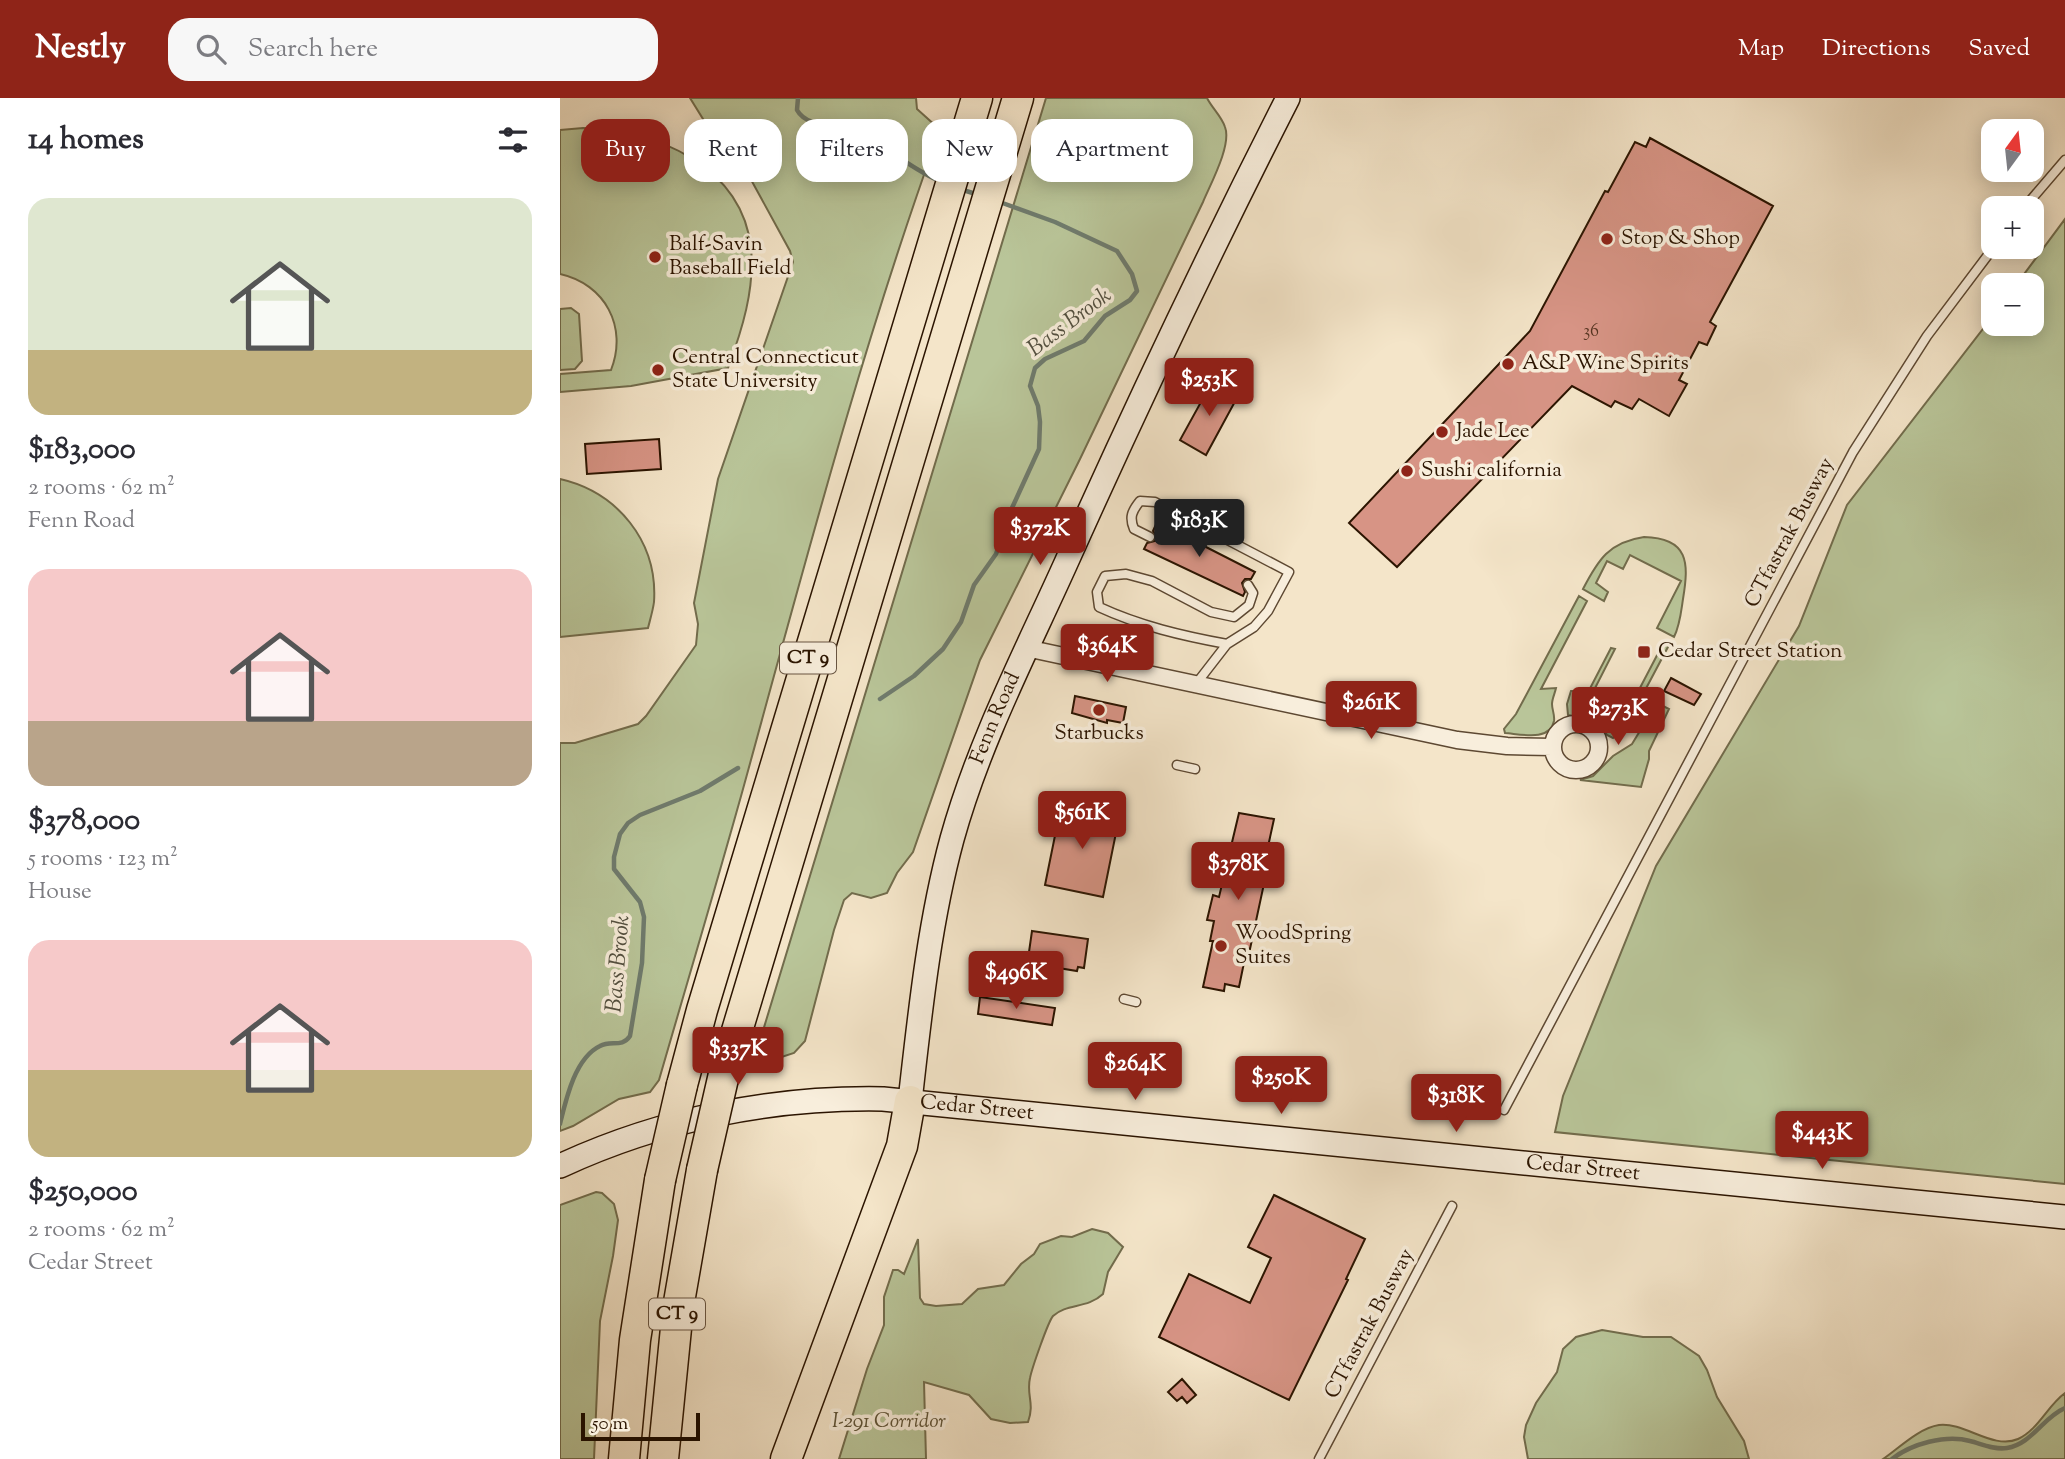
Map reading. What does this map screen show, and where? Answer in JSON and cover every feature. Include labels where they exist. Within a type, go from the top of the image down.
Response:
[{"type":"highway","name":"CT 9","points":[[624,1459],[635,1340],[660,1180],[682,1085],[702,1010],[977,98]]},
{"type":"highway","name":"CT 9","points":[[663,1459],[677,1318],[702,1170],[724,1074],[1018,98]]},
{"type":"highway","points":[[786,1459],[902,1146],[911,1101]]},
{"type":"main road","name":"Fenn Road","points":[[911,1101],[926,969],[948,853],[977,762],[1009,682],[1195,285],[1288,98]]},
{"type":"main road","name":"Cedar Street","points":[[560,1166],[645,1134],[726,1112],[789,1102],[858,1098],[911,1101],[2065,1217]]},
{"type":"street","points":[[1026,648],[1457,740],[1507,746],[1552,747]]},
{"type":"lane","points":[[2034,196],[2065,160]]},
{"type":"lane","name":"CTfastrak Busway","points":[[1504,1110],[1853,452],[1927,336],[1985,259]]},
{"type":"lane","points":[[1150,537],[1134,529],[1131,521],[1132,511],[1140,501],[1155,502],[1289,572],[1268,611],[1254,627],[1227,644],[1196,684]]},
{"type":"lane","points":[[1227,644],[1156,629],[1116,615],[1099,607],[1097,592],[1105,576],[1126,574],[1152,581],[1211,612],[1234,617],[1249,605],[1253,593],[1248,585]]},
{"type":"lane","points":[[1177,765],[1195,769]]},
{"type":"lane","points":[[1124,999],[1136,1002]]},
{"type":"lane","name":"CTfastrak Busway","points":[[1319,1459],[1452,1206]]},
{"type":"green space","points":[[690,98],[916,98],[917,109],[928,119],[922,119],[922,181],[883,299],[810,544],[659,1080],[650,1092],[619,1099],[560,1131],[560,743],[575,743],[638,724],[696,645],[698,624],[694,603],[718,479],[793,262],[790,251],[752,182],[782,182],[782,119],[703,119]]},
{"type":"green space","points":[[1046,98],[1207,98],[1225,127],[1226,144],[1203,202],[980,660],[913,852],[897,873],[887,893],[871,898],[852,893],[844,900],[805,1041],[794,1053],[757,1065],[755,1057],[1031,147],[1031,182],[1193,182],[1193,119],[1040,119]]},
{"type":"green space","name":"Balf-Savin Baseball Field","points":[[581,128],[581,182],[670,182],[670,148],[684,154],[684,182],[720,182],[731,195],[744,219],[752,263],[746,309],[728,368],[631,386],[560,392],[560,374],[611,370],[617,338],[609,310],[600,297],[576,279],[560,274],[560,130]]},
{"type":"green space","points":[[2065,219],[2065,1184],[1555,1132],[1563,1096],[1656,866],[1799,626],[1847,505],[1981,332],[1981,336],[2044,336],[2044,273],[2025,273],[2035,259],[2044,259],[2044,247]]},
{"type":"green space","points":[[571,308],[579,314],[582,361],[575,369],[560,370],[560,309]]},
{"type":"green space","points":[[560,479],[599,495],[630,522],[641,540],[649,559],[653,580],[654,602],[648,628],[560,637]]},
{"type":"green space","points":[[1644,537],[1670,542],[1683,555],[1685,586],[1674,637],[1657,628],[1681,581],[1630,555],[1623,569],[1607,561],[1596,583],[1608,592],[1604,601],[1583,589],[1594,569],[1613,548],[1632,539]]},
{"type":"green space","points":[[1579,596],[1587,601],[1541,689],[1556,688],[1552,702],[1554,719],[1551,728],[1547,732],[1534,735],[1505,733],[1504,729],[1516,714]]},
{"type":"green space","points":[[1664,642],[1669,645],[1625,728],[1613,738],[1607,735],[1604,730],[1616,708],[1625,705],[1630,707]]},
{"type":"green space","points":[[1611,648],[1615,649],[1592,694],[1599,709],[1593,721],[1568,715],[1567,704],[1571,691],[1583,702]]},
{"type":"green space","points":[[1657,703],[1669,709],[1649,751],[1641,787],[1580,780],[1593,776],[1613,756],[1632,744]]},
{"type":"green space","points":[[596,1192],[602,1193],[614,1204],[618,1220],[600,1321],[594,1459],[560,1459],[560,1205]]},
{"type":"green space","name":"I-291 Corridor","points":[[1092,1229],[1108,1233],[1123,1247],[1108,1272],[1103,1294],[1097,1299],[1064,1309],[1053,1316],[1040,1345],[1030,1378],[1031,1410],[1028,1422],[1010,1423],[991,1419],[969,1395],[924,1382],[926,1459],[839,1459],[867,1369],[884,1325],[884,1297],[893,1270],[904,1274],[918,1239],[920,1298],[924,1304],[936,1306],[962,1304],[978,1289],[1004,1285],[1040,1244],[1061,1236],[1072,1237]]},
{"type":"green space","points":[[1602,1330],[1643,1337],[1671,1337],[1699,1356],[1717,1397],[1744,1441],[1749,1459],[1528,1459],[1524,1437],[1526,1425],[1536,1403],[1557,1372],[1563,1349],[1576,1337]]},
{"type":"green space","points":[[2065,1393],[2065,1459],[1883,1459],[1917,1434],[1939,1425],[1959,1427],[1999,1441],[2018,1439],[2031,1430]]},
{"type":"building","points":[[1650,138],[1773,206],[1710,322],[1716,326],[1707,345],[1699,342],[1679,380],[1687,384],[1669,416],[1639,399],[1632,409],[1615,401],[1611,407],[1572,386],[1397,567],[1349,523],[1530,331],[1605,191],[1608,192],[1635,142],[1646,147]]},
{"type":"building","points":[[1212,382],[1238,396],[1206,455],[1180,440]]},
{"type":"building","points":[[659,439],[661,469],[587,474],[585,444]]},
{"type":"building","points":[[1157,522],[1255,572],[1251,579],[1245,579],[1242,583],[1245,592],[1243,596],[1144,549],[1147,543],[1155,541],[1153,531]]},
{"type":"building","points":[[1671,678],[1701,694],[1694,705],[1664,691]]},
{"type":"building","name":"Starbucks","points":[[1075,696],[1126,707],[1123,723],[1107,720],[1107,723],[1072,713]]},
{"type":"building","points":[[1061,806],[1115,815],[1119,818],[1103,897],[1045,885]]},
{"type":"building","points":[[1239,813],[1274,819],[1264,865],[1268,865],[1239,987],[1225,984],[1224,991],[1203,987],[1213,941],[1210,941],[1214,921],[1207,920],[1213,895],[1219,897]]},
{"type":"building","points":[[1032,931],[1088,939],[1084,968],[1078,967],[1077,971],[1034,964],[1035,960],[1028,959]]},
{"type":"building","points":[[980,997],[1055,1008],[1052,1025],[978,1014]]},
{"type":"building","points":[[1274,1195],[1365,1239],[1346,1279],[1348,1280],[1289,1400],[1159,1337],[1189,1274],[1250,1303],[1271,1258],[1248,1247]]},
{"type":"building","points":[[1182,1379],[1196,1395],[1187,1403],[1182,1397],[1177,1401],[1168,1392]]},
{"type":"waterway","name":"Bass Brook","points":[[798,98],[797,110],[807,120],[864,136],[922,172]]},
{"type":"waterway","name":"Bass Brook","points":[[960,189],[979,195]]},
{"type":"waterway","name":"Bass Brook","points":[[880,699],[914,676],[943,649],[961,622],[974,585],[996,554],[1012,508],[1039,449],[1038,406],[1030,386],[1035,368],[1045,359],[1084,341],[1105,316],[1130,300],[1137,291],[1132,274],[1117,251],[1055,222],[997,201]]},
{"type":"waterway","name":"Bass Brook","points":[[560,1124],[573,1080],[584,1060],[600,1046],[620,1043],[630,1036],[642,963],[644,917],[640,902],[614,869],[620,834],[628,823],[640,815],[700,791],[738,768]]},
{"type":"waterway","points":[[1892,1459],[1919,1445],[1940,1440],[1961,1439],[1997,1448],[2016,1446],[2065,1408]]},
{"type":"place","name":"Stop & Shop","points":[[1607,239]]},
{"type":"place","name":"Balf-Savin Baseball Field","points":[[655,257]]},
{"type":"place","name":"A&P Wine Spirits","points":[[1508,364]]},
{"type":"place","name":"Central Connecticut State University","points":[[658,370]]},
{"type":"place","name":"Jade Lee","points":[[1442,432]]},
{"type":"place","name":"Sushi california","points":[[1407,471]]},
{"type":"place","name":"Cedar Street Station","points":[[1644,652]]},
{"type":"place","name":"Starbucks","points":[[1099,710]]},
{"type":"place","name":"WoodSpring Suites","points":[[1221,946]]}]
